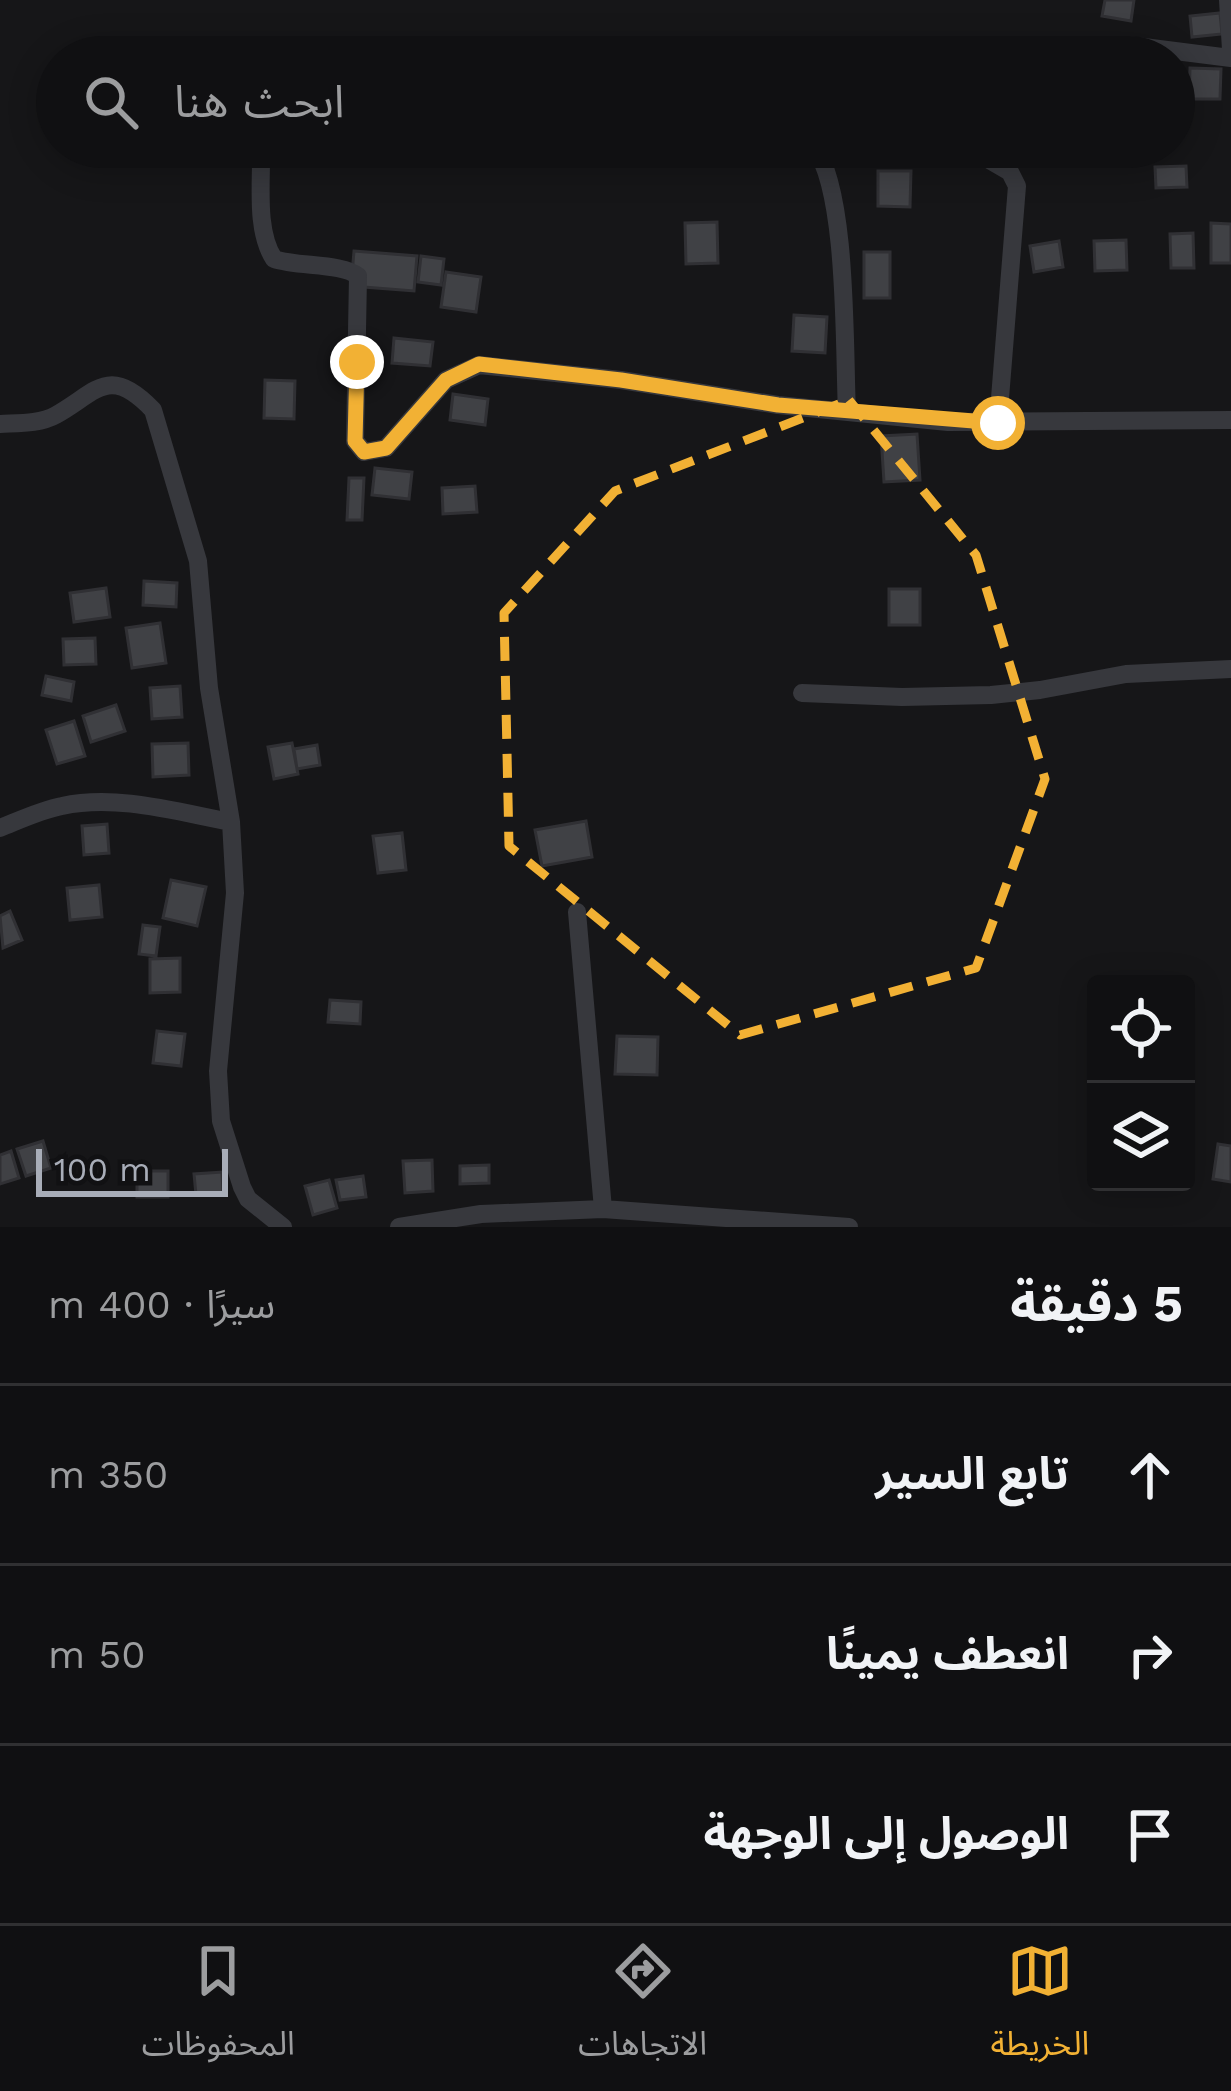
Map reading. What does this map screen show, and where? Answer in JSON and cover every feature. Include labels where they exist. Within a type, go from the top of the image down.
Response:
[{"type":"street","points":[[1195,51],[1231,54],[1228,0]]},
{"type":"street","points":[[262,168],[264,228],[274,259],[324,269],[346,268],[358,276],[355,441],[364,452],[386,448],[446,380],[479,364],[847,412],[998,423],[1231,420]]},
{"type":"street","points":[[824,168],[834,212],[847,412]]},
{"type":"street","points":[[998,423],[1017,186],[1003,168]]},
{"type":"street","points":[[0,424],[53,417],[89,390],[109,386],[136,392],[153,410],[198,561],[208,688],[231,821],[235,893],[218,1071],[221,1121],[248,1198],[283,1227]]},
{"type":"street","points":[[802,693],[902,698],[991,695],[1126,674],[1231,669]]},
{"type":"street","points":[[0,828],[59,806],[86,802],[231,821]]},
{"type":"street","points":[[577,912],[603,1209]]},
{"type":"street","points":[[399,1227],[481,1214],[603,1209],[724,1223],[849,1227]]},
{"type":"highlighted area","points":[[849,400],[976,555],[1045,779],[976,968],[740,1035],[509,846],[504,613],[615,491]]},
{"type":"building","points":[[1105,0],[1134,0],[1131,21],[1102,16]]},
{"type":"building","points":[[1220,13],[1222,34],[1192,36],[1190,16]]},
{"type":"building","points":[[1195,68],[1221,69],[1220,99],[1195,99]]},
{"type":"building","points":[[1155,168],[1186,168],[1187,187],[1156,188]]},
{"type":"building","points":[[878,171],[911,171],[910,207],[878,206]]},
{"type":"building","points":[[717,222],[718,263],[686,264],[685,223]]},
{"type":"building","points":[[1211,223],[1231,224],[1231,263],[1211,263]]},
{"type":"building","points":[[1193,233],[1194,268],[1171,268],[1170,234]]},
{"type":"building","points":[[1126,240],[1127,270],[1095,271],[1094,241]]},
{"type":"building","points":[[1059,241],[1063,267],[1034,272],[1030,246]]},
{"type":"building","points":[[354,251],[417,256],[414,291],[351,286]]},
{"type":"building","points":[[864,252],[890,252],[890,298],[864,298]]},
{"type":"building","points":[[421,256],[444,259],[441,285],[418,282]]},
{"type":"building","points":[[446,272],[481,277],[476,312],[441,307]]},
{"type":"building","points":[[794,315],[827,317],[825,353],[792,351]]},
{"type":"building","points":[[394,338],[433,342],[430,366],[392,363]]},
{"type":"building","points":[[265,380],[295,381],[294,419],[264,418]]},
{"type":"building","points":[[453,394],[488,399],[485,425],[450,420]]},
{"type":"building","points":[[917,434],[920,480],[884,482],[881,436]]},
{"type":"building","points":[[375,468],[412,472],[409,499],[372,495]]},
{"type":"building","points":[[349,478],[364,478],[362,520],[347,520]]},
{"type":"building","points":[[475,486],[477,512],[443,514],[442,488]]},
{"type":"building","points":[[144,581],[177,583],[176,607],[143,605]]},
{"type":"building","points":[[106,588],[110,617],[74,622],[70,593]]},
{"type":"building","points":[[889,589],[920,589],[920,625],[889,625]]},
{"type":"building","points":[[160,623],[166,663],[132,668],[126,628]]},
{"type":"building","points":[[95,638],[96,664],[64,665],[63,639]]},
{"type":"building","points":[[46,676],[74,682],[71,701],[42,695]]},
{"type":"building","points":[[180,686],[182,717],[152,719],[150,688]]},
{"type":"building","points":[[116,705],[125,731],[91,742],[83,716]]},
{"type":"building","points":[[74,721],[85,756],[57,764],[46,730]]},
{"type":"building","points":[[188,743],[189,775],[153,777],[152,744]]},
{"type":"building","points":[[292,743],[298,774],[274,779],[268,747]]},
{"type":"building","points":[[317,745],[320,765],[297,769],[294,749]]},
{"type":"building","points":[[586,821],[592,857],[542,866],[535,830]]},
{"type":"building","points":[[107,824],[109,853],[84,855],[82,826]]},
{"type":"building","points":[[402,833],[406,870],[378,873],[373,836]]},
{"type":"building","points":[[171,880],[206,887],[197,926],[163,918]]},
{"type":"building","points":[[99,885],[102,917],[70,920],[67,888]]},
{"type":"building","points":[[10,911],[22,940],[3,948],[0,916]]},
{"type":"building","points":[[143,925],[160,927],[156,956],[139,954]]},
{"type":"building","points":[[180,958],[180,992],[150,993],[150,959]]},
{"type":"building","points":[[330,1000],[361,1002],[360,1024],[328,1022]]},
{"type":"building","points":[[157,1031],[185,1034],[181,1066],[153,1063]]},
{"type":"building","points":[[617,1036],[658,1037],[657,1075],[615,1074]]},
{"type":"building","points":[[43,1141],[51,1168],[26,1176],[17,1149]]},
{"type":"building","points":[[1218,1144],[1231,1146],[1231,1182],[1213,1179]]},
{"type":"building","points":[[11,1151],[19,1178],[0,1184],[0,1155]]},
{"type":"building","points":[[432,1160],[433,1191],[405,1193],[403,1161]]},
{"type":"building","points":[[489,1165],[489,1183],[460,1184],[460,1166]]},
{"type":"building","points":[[137,1171],[168,1171],[168,1197],[137,1197]]},
{"type":"building","points":[[222,1172],[223,1193],[196,1195],[194,1174]]},
{"type":"building","points":[[363,1176],[366,1197],[340,1200],[336,1180]]},
{"type":"building","points":[[329,1180],[337,1208],[313,1215],[305,1186]]},
{"type":"route","points":[[357,362],[355,441],[364,452],[386,448],[446,380],[479,364],[778,405],[998,423]]}]
